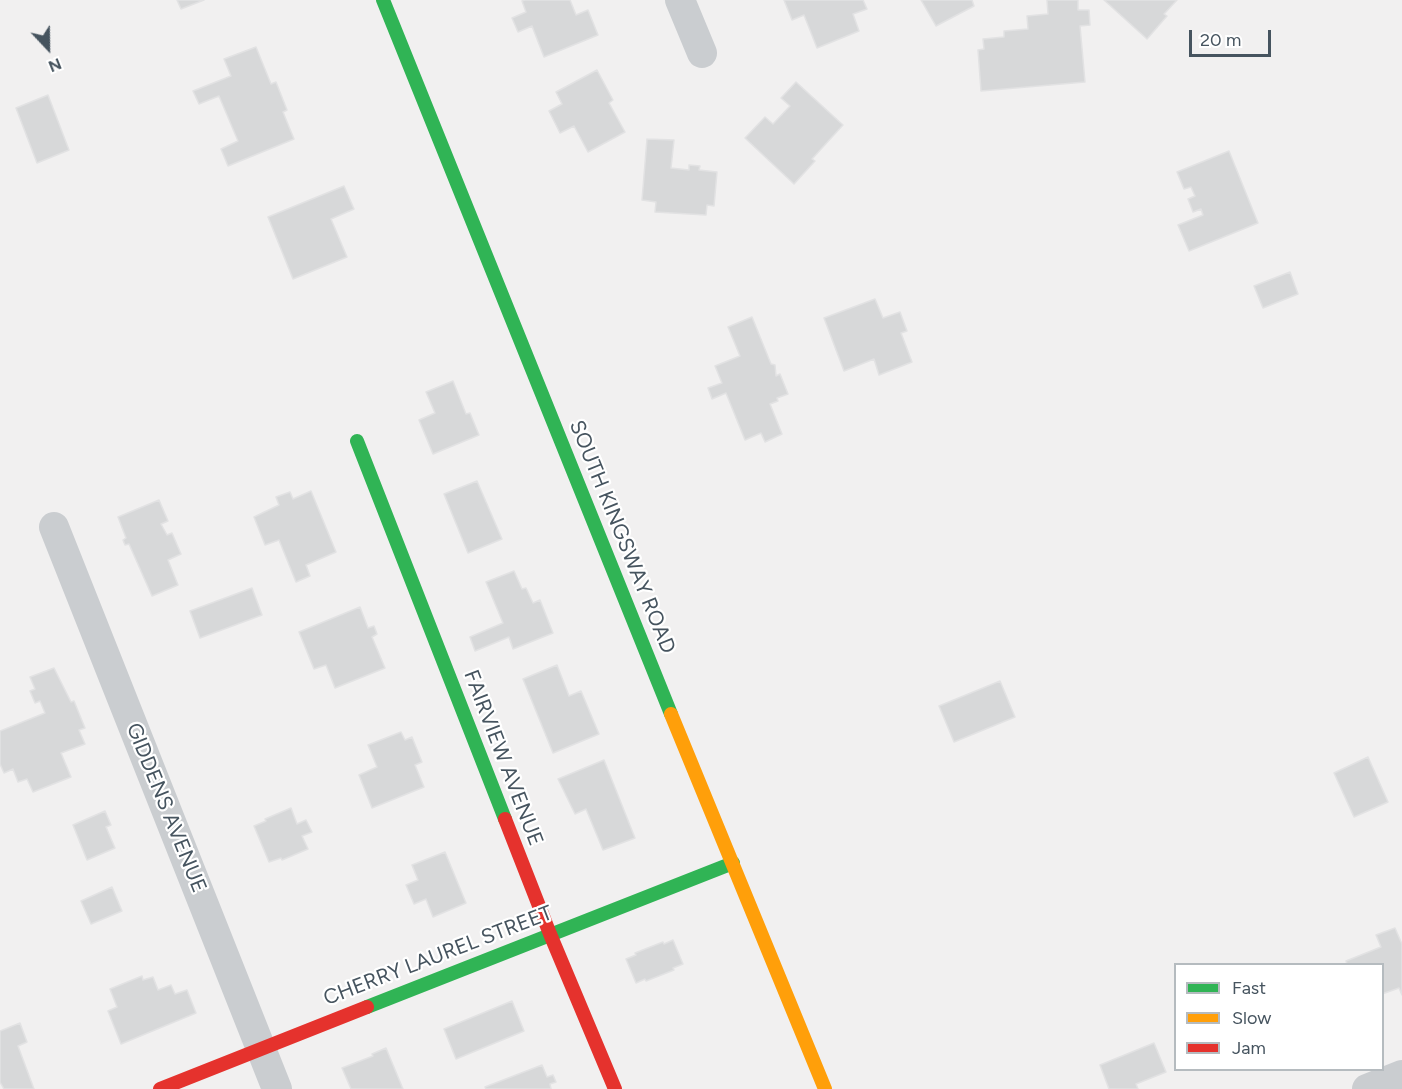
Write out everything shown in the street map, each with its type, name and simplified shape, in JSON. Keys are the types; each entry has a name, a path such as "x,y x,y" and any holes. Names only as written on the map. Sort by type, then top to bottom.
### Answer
{"street":[{"name":"SOUTH KINGSWAY ROAD","path":"383,0 825,1089"},
{"path":"680,0 702,53"},
{"name":"FAIRVIEW AVENUE","path":"357,441 550,934 615,1089"},
{"name":"GIDDENS AVENUE","path":"54,527 277,1089"},
{"name":"CHERRY LAUREL STREET","path":"160,1089 733,863"},
{"path":"1367,1089 1402,1075"}],"building":[{"path":"177,0 204,0 181,9"},
{"path":"570,0 576,15 588,10 598,35 544,57 532,26 518,32 512,18 526,12 522,1"},
{"path":"784,0 863,0 867,9 853,14 859,31 817,48 804,15 792,20"},
{"path":"921,0 972,0 974,6 936,26"},
{"path":"1047,0 1078,0 1078,10 1089,10 1090,25 1080,26 1085,82 981,91 978,50 984,49 983,39 1004,37 1004,31 1028,29 1027,16 1048,14"},
{"path":"1104,0 1177,0 1164,14 1167,16 1147,39"},
{"path":"256,47 271,84 276,82 287,110 283,112 294,139 228,166 221,149 238,141 219,96 199,104 193,91 231,76 224,59"},
{"path":"597,70 613,100 609,103 625,132 588,152 574,126 560,133 549,111 562,104 556,92"},
{"path":"796,82 843,125 812,159 815,161 794,184 745,138 765,117 773,124 790,106 781,98"},
{"path":"48,95 69,150 37,163 16,108"},
{"path":"647,139 674,140 671,168 689,170 689,165 700,166 699,170 717,172 714,206 707,205 706,215 655,212 656,202 642,200"},
{"path":"1229,151 1258,223 1189,251 1178,225 1203,215 1201,209 1193,212 1188,199 1195,196 1191,187 1184,189 1177,172"},
{"path":"344,186 354,209 331,219 347,257 293,279 268,217"},
{"path":"1290,272 1298,294 1263,308 1254,286"},
{"path":"875,299 883,318 900,312 907,331 901,333 912,362 879,375 874,359 844,371 824,318"},
{"path":"752,317 771,364 775,365 776,376 780,374 788,394 777,398 778,401 770,404 782,434 765,442 761,433 745,440 726,393 712,399 708,388 722,383 715,366 740,356 728,327"},
{"path":"453,381 466,414 470,413 479,435 433,454 419,420 435,413 426,392"},
{"path":"477,481 502,539 468,553 444,494"},
{"path":"311,491 336,552 306,565 310,576 296,582 279,540 265,545 254,517 279,505 276,497 290,492 293,499"},
{"path":"159,500 168,521 161,524 167,535 172,533 181,554 168,560 178,585 152,596 129,544 125,545 123,540 126,538 118,517"},
{"path":"514,571 522,589 526,588 533,603 540,600 553,633 513,649 509,637 475,651 470,637 503,623 486,582"},
{"path":"252,588 262,615 200,638 190,611"},
{"path":"360,607 368,628 374,626 377,634 372,637 385,668 335,688 326,665 314,669 299,632"},
{"path":"557,665 569,696 581,691 599,734 553,753 523,679"},
{"path":"54,668 71,702 74,701 85,728 79,730 85,744 61,753 71,777 33,792 27,779 18,782 13,769 4,773 0,764 0,731 45,713 40,701 35,703 30,691 35,689 30,677"},
{"path":"1000,681 1015,717 954,742 939,706"},
{"path":"401,732 405,740 412,737 422,762 415,765 424,787 372,808 359,775 377,767 368,745"},
{"path":"1368,757 1388,802 1354,817 1334,773"},
{"path":"604,760 635,838 603,850 586,809 575,814 558,779"},
{"path":"291,808 297,824 306,820 312,832 302,836 308,849 282,860 281,858 269,862 254,826"},
{"path":"105,811 111,825 106,827 115,848 87,860 73,825"},
{"path":"445,852 466,903 433,917 426,899 414,904 406,885 418,880 412,865"},
{"path":"112,887 122,911 91,924 81,901"},
{"path":"1395,928 1402,944 1402,995 1399,988 1384,993 1384,963 1347,963 1346,961 1381,947 1376,935"},
{"path":"673,940 683,964 673,968 674,970 636,983 626,959 636,955 635,953"},
{"path":"142,976 143,980 153,977 158,990 171,985 175,994 187,990 196,1013 121,1044 108,1011 117,1007 110,989"},
{"path":"512,1001 524,1031 456,1059 444,1029"},
{"path":"20,1023 27,1042 18,1046 34,1089 4,1089 0,1082 0,1031"},
{"path":"1154,1043 1166,1072 1136,1084 1138,1089 1109,1089 1100,1065"},
{"path":"386,1048 403,1089 351,1089 342,1068 373,1056 372,1054"},
{"path":"542,1065 547,1077 553,1075 556,1082 550,1084 551,1089 486,1089 485,1087"}],"traffic: fast":[{"path":"383,0 671,714"},
{"path":"357,441 505,819"},
{"path":"367,1007 733,863"}],"traffic: slow":[{"path":"671,714 825,1089"}],"traffic: jam":[{"path":"505,819 615,1089"},
{"path":"160,1089 367,1007"}]}
